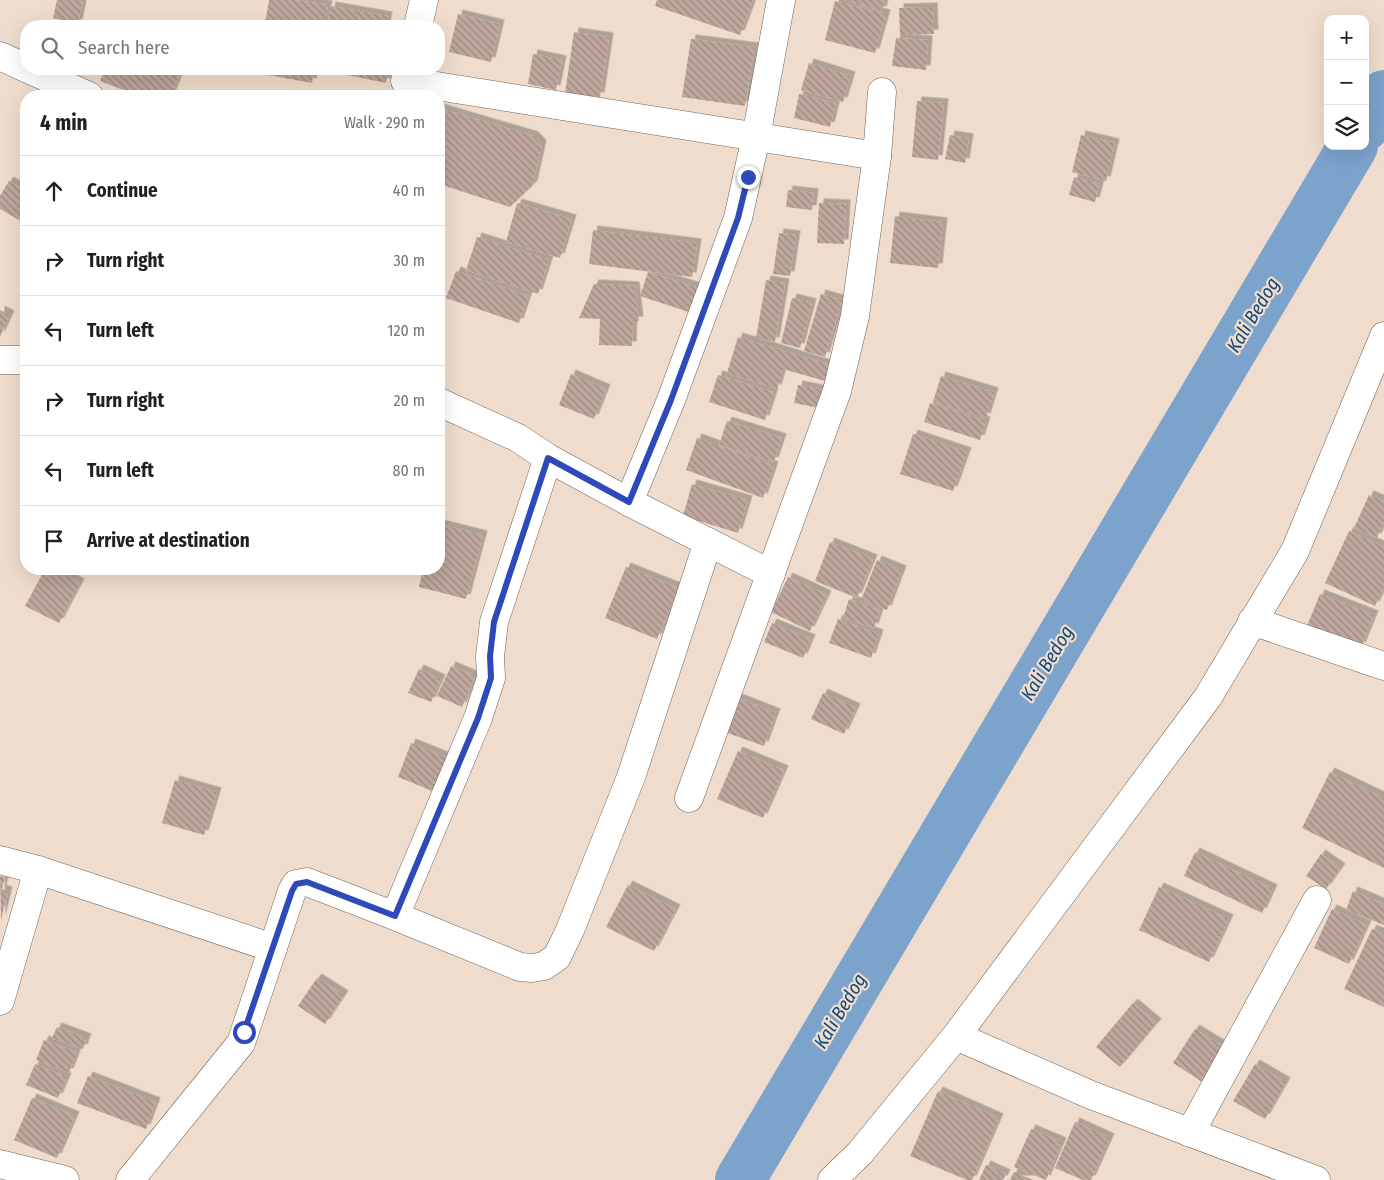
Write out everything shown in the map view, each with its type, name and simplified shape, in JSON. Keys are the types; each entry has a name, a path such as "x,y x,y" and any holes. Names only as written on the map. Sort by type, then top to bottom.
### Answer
{"street":[{"path":"419,20 424,0"},
{"path":"629,502 671,400 738,218 756,137 781,0"},
{"path":"0,56 20,65"},
{"path":"42,75 76,90"},
{"path":"405,82 877,156"},
{"path":"689,798 837,391 855,316 877,156 882,92"},
{"path":"832,1180 860,1153 956,1036 1208,696 1295,551 1384,336"},
{"path":"0,360 20,360"},
{"path":"445,405 518,438 548,458 629,502 771,574"},
{"path":"395,916 478,718 491,678 490,656 494,622 548,458"},
{"path":"130,1180 240,1043 296,884 307,882 520,967 544,966 557,957 570,930 631,776 708,542"},
{"path":"1252,621 1384,666"},
{"path":"0,860 38,870 273,948"},
{"path":"0,1001 38,870"},
{"path":"1190,1133 1317,900"},
{"path":"956,1036 1092,1095 1316,1180"},
{"path":"0,1164 65,1180"}],"building":[{"path":"57,0 83,0 79,20 53,18"},
{"path":"269,0 296,0 328,5 325,20 266,20"},
{"path":"657,0 753,0 740,35 655,6"},
{"path":"845,0 885,0 882,11"},
{"path":"835,1 886,14 875,53 825,40"},
{"path":"331,6 388,16 387,20 328,20"},
{"path":"933,7 934,34 900,35 899,8"},
{"path":"458,14 500,24 491,62 449,52"},
{"path":"574,32 609,37 600,97 565,93"},
{"path":"896,38 928,40 926,70 892,66"},
{"path":"691,39 754,47 745,106 682,97"},
{"path":"533,54 562,60 556,90 528,84"},
{"path":"809,63 851,76 843,102 801,90"},
{"path":"102,75 180,75 173,90 123,90 100,81"},
{"path":"268,75 313,75 312,83"},
{"path":"347,75 387,75 386,83"},
{"path":"799,94 836,103 830,127 794,118"},
{"path":"917,101 944,103 938,160 912,157"},
{"path":"445,110 534,136 542,145 533,185 510,207 445,186"},
{"path":"950,135 969,138 965,163 945,159"},
{"path":"1081,135 1115,143 1106,181 1072,172"},
{"path":"1074,177 1100,184 1095,202 1069,195"},
{"path":"9,181 20,187 20,221 0,209 0,196"},
{"path":"788,190 814,193 812,210 786,207"},
{"path":"517,203 572,219 560,258 506,242"},
{"path":"819,203 846,204 844,244 817,243"},
{"path":"895,216 943,222 938,268 890,263"},
{"path":"593,230 697,243 692,277 589,264"},
{"path":"779,233 796,235 790,276 773,274"},
{"path":"477,237 549,260 538,294 466,270"},
{"path":"456,271 528,296 519,323 446,298"},
{"path":"648,272 706,290 698,315 640,296"},
{"path":"766,280 785,283 775,342 756,338"},
{"path":"594,284 635,286 639,321 633,321 632,346 599,345 600,319 579,318"},
{"path":"821,294 842,300 825,357 804,351"},
{"path":"792,298 812,303 800,348 781,343"},
{"path":"0,310 10,315 0,337"},
{"path":"738,337 830,365 825,381 783,369 777,389 727,373"},
{"path":"571,374 606,389 594,419 559,405"},
{"path":"718,375 774,392 765,420 709,402"},
{"path":"941,376 994,392 986,418 933,402"},
{"path":"798,385 833,392 829,410 794,403"},
{"path":"930,403 986,421 980,440 924,422"},
{"path":"727,421 782,438 774,462 719,445"},
{"path":"913,434 967,452 953,491 900,474"},
{"path":"697,438 774,466 763,498 686,470"},
{"path":"692,484 748,500 738,533 683,516"},
{"path":"1369,495 1384,501 1384,521 1377,538 1354,528"},
{"path":"445,526 483,535 466,599 419,587 422,575 445,575"},
{"path":"1349,531 1384,547 1384,587 1375,606 1325,583"},
{"path":"830,542 873,559 857,598 815,581"},
{"path":"877,560 902,570 887,610 861,600"},
{"path":"626,567 679,588 657,639 605,618"},
{"path":"42,575 65,575 80,583 59,623 25,606"},
{"path":"788,577 827,595 810,631 771,612"},
{"path":"1320,594 1374,615 1361,647 1307,626"},
{"path":"849,599 880,610 874,628 843,618"},
{"path":"838,619 879,634 871,658 829,643"},
{"path":"772,623 811,639 803,658 764,642"},
{"path":"451,666 475,676 462,707 437,696"},
{"path":"419,669 441,679 431,702 408,693"},
{"path":"823,693 856,708 844,734 811,719"},
{"path":"735,697 776,713 764,746 722,731"},
{"path":"411,743 456,761 442,795 398,777"},
{"path":"738,751 784,770 763,818 717,799"},
{"path":"1330,772 1384,798 1384,868 1302,828"},
{"path":"175,780 217,792 204,835 162,823"},
{"path":"1195,852 1273,889 1262,913 1184,876"},
{"path":"1321,854 1341,868 1326,889 1306,876"},
{"path":"0,876 5,877 2,889 8,891 1,920"},
{"path":"628,885 676,909 654,951 606,927"},
{"path":"1159,887 1229,919 1209,962 1139,930"},
{"path":"1353,891 1384,904 1384,925 1346,910"},
{"path":"1332,909 1367,925 1349,964 1314,948"},
{"path":"1372,929 1384,934 1384,1007 1344,989"},
{"path":"317,978 344,995 325,1024 298,1006"},
{"path":"1133,1003 1157,1023 1120,1067 1096,1047"},
{"path":"57,1027 87,1038 83,1049 52,1038"},
{"path":"1195,1029 1226,1048 1204,1083 1173,1063"},
{"path":"44,1040 77,1052 69,1073 36,1060"},
{"path":"35,1064 67,1077 58,1098 26,1085"},
{"path":"1255,1064 1286,1082 1265,1119 1233,1101"},
{"path":"88,1076 156,1102 146,1129 77,1103"},
{"path":"938,1091 999,1118 972,1180 967,1180 910,1156"},
{"path":"32,1098 75,1116 57,1158 14,1140"},
{"path":"1075,1122 1110,1138 1091,1180 1083,1180 1055,1168"},
{"path":"1031,1129 1062,1142 1046,1180 1014,1167"},
{"path":"986,1165 1006,1174 1003,1180 979,1180"},
{"path":"1014,1172 1033,1180 1010,1180"}],"waterway":[{"name":"Kali Bedog","path":"1369,119 1384,95"},
{"name":"Kali Bedog","path":"740,1180 1351,150"}],"route":[{"path":"244,1032 296,884 307,882 395,916 478,718 491,678 490,656 494,622 548,458 629,502 671,400 738,218 748,177"}]}
